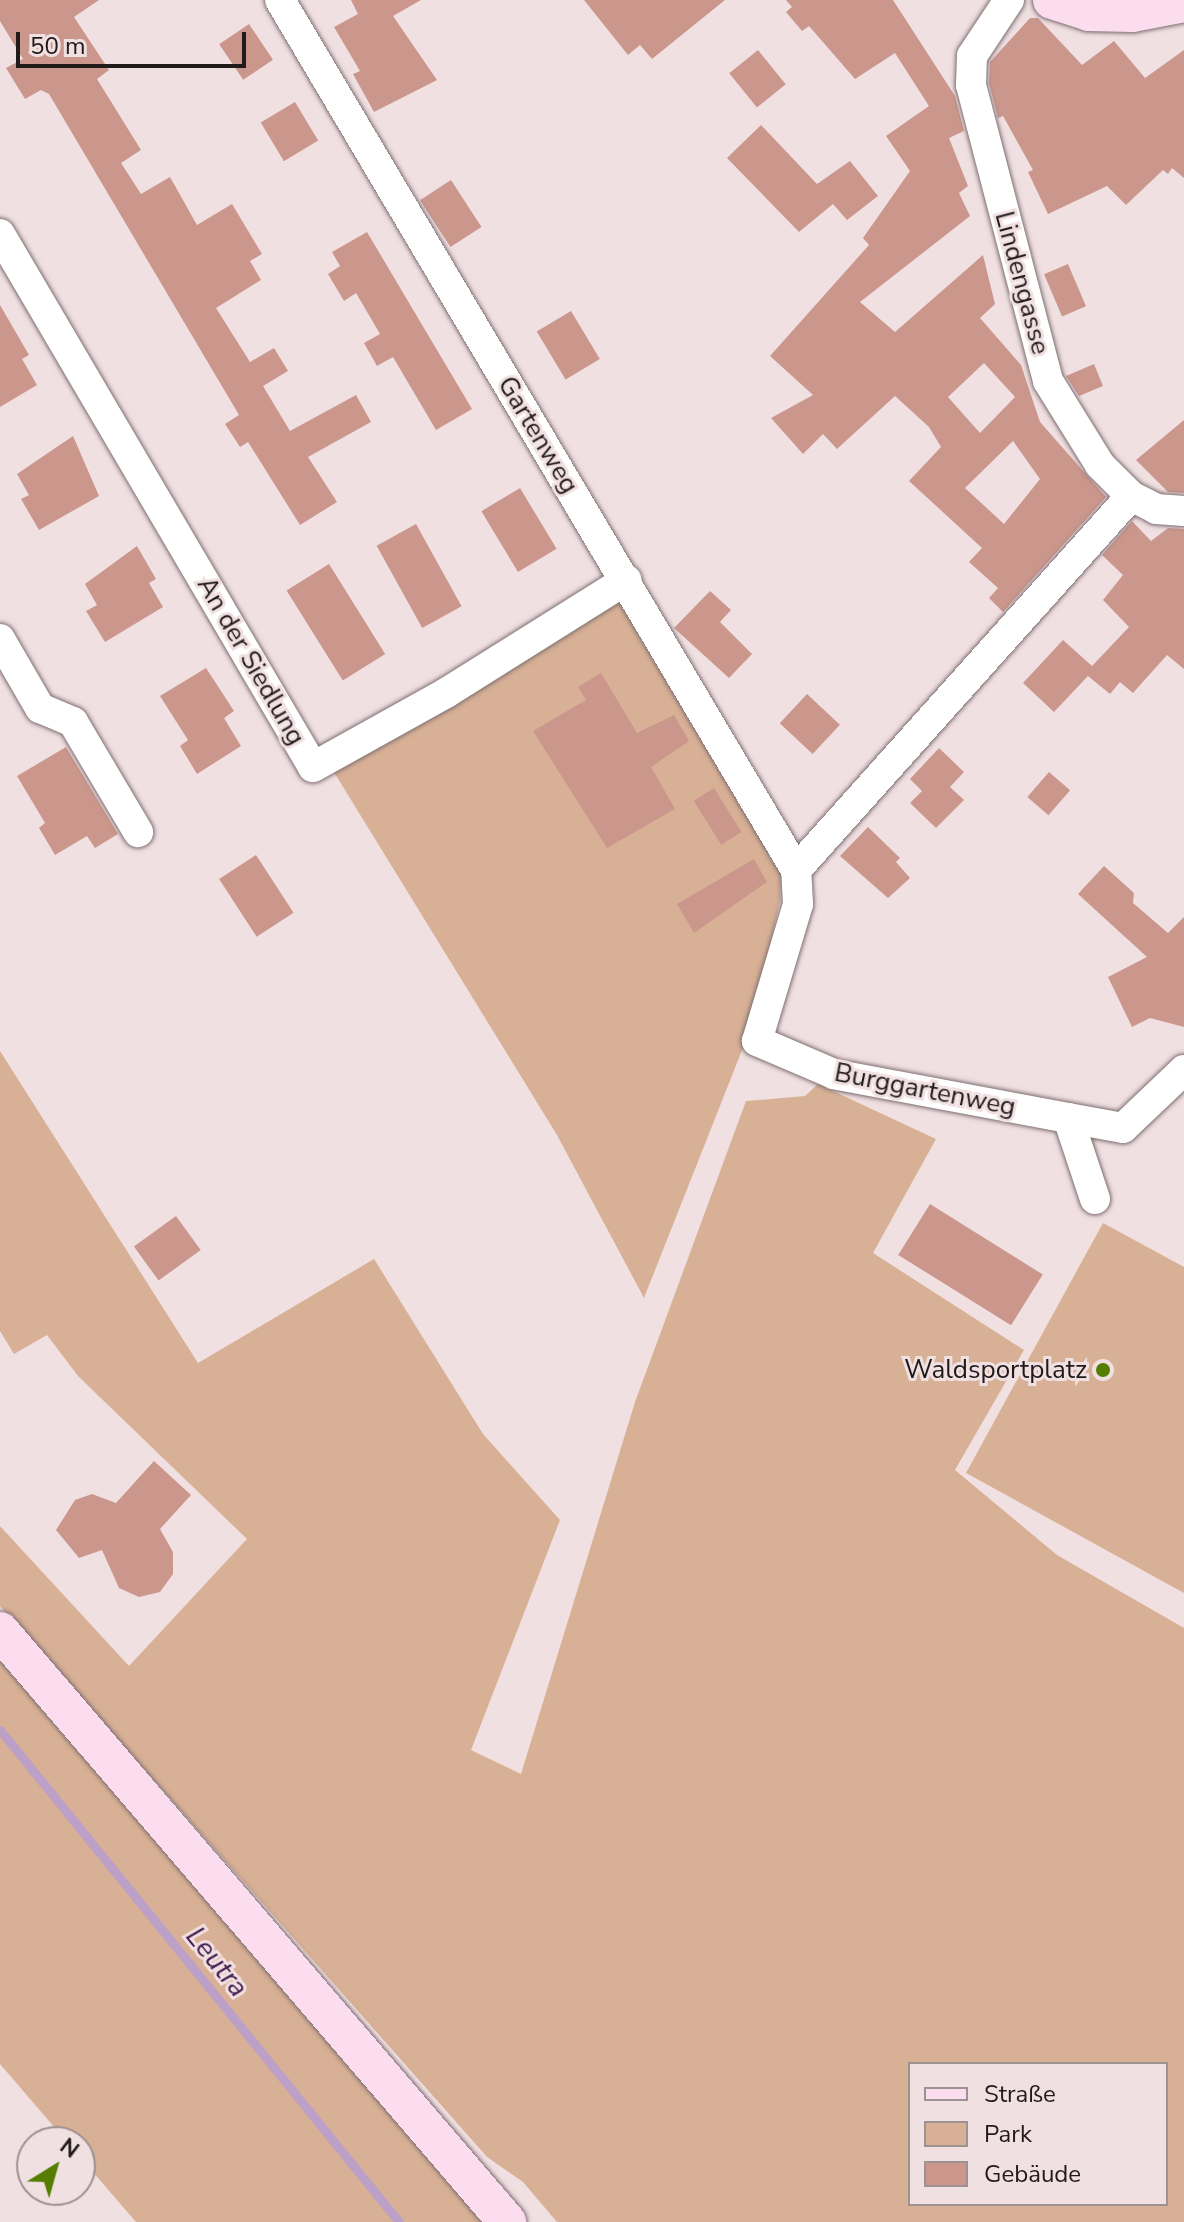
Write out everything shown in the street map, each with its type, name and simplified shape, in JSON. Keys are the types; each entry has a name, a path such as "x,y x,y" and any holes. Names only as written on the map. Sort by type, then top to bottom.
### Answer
{"main road":[{"path":"1052,0 1089,12 1132,13 1184,3"},
{"path":"0,1631 507,2222"}],"street":[{"name":"Gartenweg","path":"280,0 796,870 798,904 757,1041 784,1055"},
{"name":"Lindengasse","path":"1009,0 972,56 971,85 1048,381 1100,465 1131,496 1156,509 1184,511"},
{"name":"An der Siedlung","path":"1,240 313,767 446,693 626,580"},
{"path":"796,870 1131,496"},
{"path":"0,639 40,708 73,722 138,832"},
{"name":"Burggartenweg","path":"784,1055 834,1074 1123,1128 1184,1070"},
{"path":"1068,1118 1095,1199"}],"green space":[{"path":"618,599 781,871 780,901 750,1030 644,1298 557,1135 332,769"},
{"path":"0,1051 198,1363 374,1259 483,1434 560,1520 471,1750 521,1774 635,1402 746,1101 805,1096 818,1084 936,1139 873,1253 1024,1350 955,1470 1057,1555 1184,1628 1184,2222 557,2222 523,2182 487,2157 0,1606 0,1526 129,1666 247,1539 78,1376 47,1335 14,1354 0,1331"},
{"name":"Waldsportplatz","path":"1103,1223 1184,1267 1184,1593 966,1473"},
{"path":"0,1653 484,2222 136,2222 96,2176 96,2126 53,2126 0,2064"}],"building":[{"path":"0,0 99,0 74,17 109,70 97,79 141,150 121,163 141,194 170,177 197,225 232,204 262,254 250,261 261,280 216,308 250,362 274,348 288,371 263,386 290,431 356,395 371,422 308,457 337,502 300,525 248,442 240,447 225,424 239,415 49,94 41,90 25,99 6,68 23,59 0,21"},
{"path":"351,0 421,0 393,16 437,80 374,112 353,74 360,71 334,27 358,14"},
{"path":"584,0 725,0 652,59 640,45 628,55"},
{"path":"786,0 893,0 955,96 964,131 949,138 968,186 959,193 970,216 860,302 895,332 983,255 995,304 980,318 1021,365 1040,422 1106,497 1003,612 989,598 998,588 969,562 982,548 909,481 941,447 929,427 895,396 837,449 823,434 803,454 771,418 813,395 770,356 869,245 863,238 910,171 886,136 929,106 895,53 855,79 809,26 802,31 786,12 792,7","holes":["984,363 1015,397 980,433 948,397","1013,441 1040,479 1004,524 965,488"]},
{"path":"1030,18 1038,18 1082,65 1114,41 1145,78 1184,50 1184,178 1172,168 1168,174 1163,170 1126,205 1107,186 1048,214 1028,172 1033,170 1003,116 998,118 989,83 990,62"},
{"path":"249,24 273,60 243,80 219,44"},
{"path":"758,50 786,84 757,107 729,73"},
{"path":"295,102 318,141 284,161 261,123"},
{"path":"761,125 817,184 850,161 878,196 847,220 833,204 799,232 727,158"},
{"path":"451,180 481,227 450,247 420,200"},
{"path":"367,232 472,409 436,430 393,357 377,366 364,343 380,334 356,293 344,301 328,274 340,266 332,252"},
{"path":"1068,264 1086,306 1062,317 1044,274"},
{"path":"0,305 29,355 22,359 37,385 0,407"},
{"path":"571,311 600,359 566,380 537,332"},
{"path":"1094,364 1103,386 1079,396 1066,376"},
{"path":"1184,420 1184,493 1168,492 1136,460"},
{"path":"73,436 99,496 39,530 21,499 29,495 17,474"},
{"path":"520,488 557,549 518,572 481,511"},
{"path":"1132,521 1151,541 1168,528 1184,529 1184,669 1167,655 1133,693 1120,682 1110,694 1088,676 1054,712 1023,683 1063,640 1092,666 1129,627 1103,600 1123,575 1102,555"},
{"path":"416,524 462,606 422,628 377,546"},
{"path":"137,546 156,579 149,583 163,607 105,642 86,611 97,605 85,584"},
{"path":"329,564 385,654 343,680 287,590"},
{"path":"710,591 731,610 720,622 752,654 729,678 674,628"},
{"path":"206,668 234,711 224,718 241,746 197,774 180,746 188,740 160,696"},
{"path":"601,673 637,733 674,715 689,741 651,767 675,809 607,848 533,731 586,700 578,687"},
{"path":"807,694 840,725 813,754 780,723"},
{"path":"66,747 118,834 95,848 87,836 55,855 39,828 45,823 17,776"},
{"path":"939,748 964,772 950,787 964,800 936,828 910,803 922,791 910,779"},
{"path":"1049,772 1070,790 1048,815 1027,797"},
{"path":"714,788 742,832 721,845 694,801"},
{"path":"868,827 900,858 896,862 910,878 888,898 840,856"},
{"path":"256,855 294,913 257,937 219,879"},
{"path":"754,859 767,882 694,933 677,904"},
{"path":"1104,866 1134,893 1133,903 1168,933 1184,917 1184,1027 1150,1018 1132,1027 1108,977 1147,957 1078,894"},
{"path":"930,1204 1043,1274 1011,1325 898,1255"},
{"path":"176,1216 201,1250 159,1281 134,1247"},
{"path":"154,1461 191,1495 160,1529 173,1552 173,1574 160,1592 139,1597 119,1588 102,1550 79,1558 56,1530 75,1500 92,1494 116,1503"}],"waterway":[{"name":"Leutra","path":"0,1730 399,2222"}],"place":[{"name":"Waldsportplatz","path":"1103,1370"}]}
